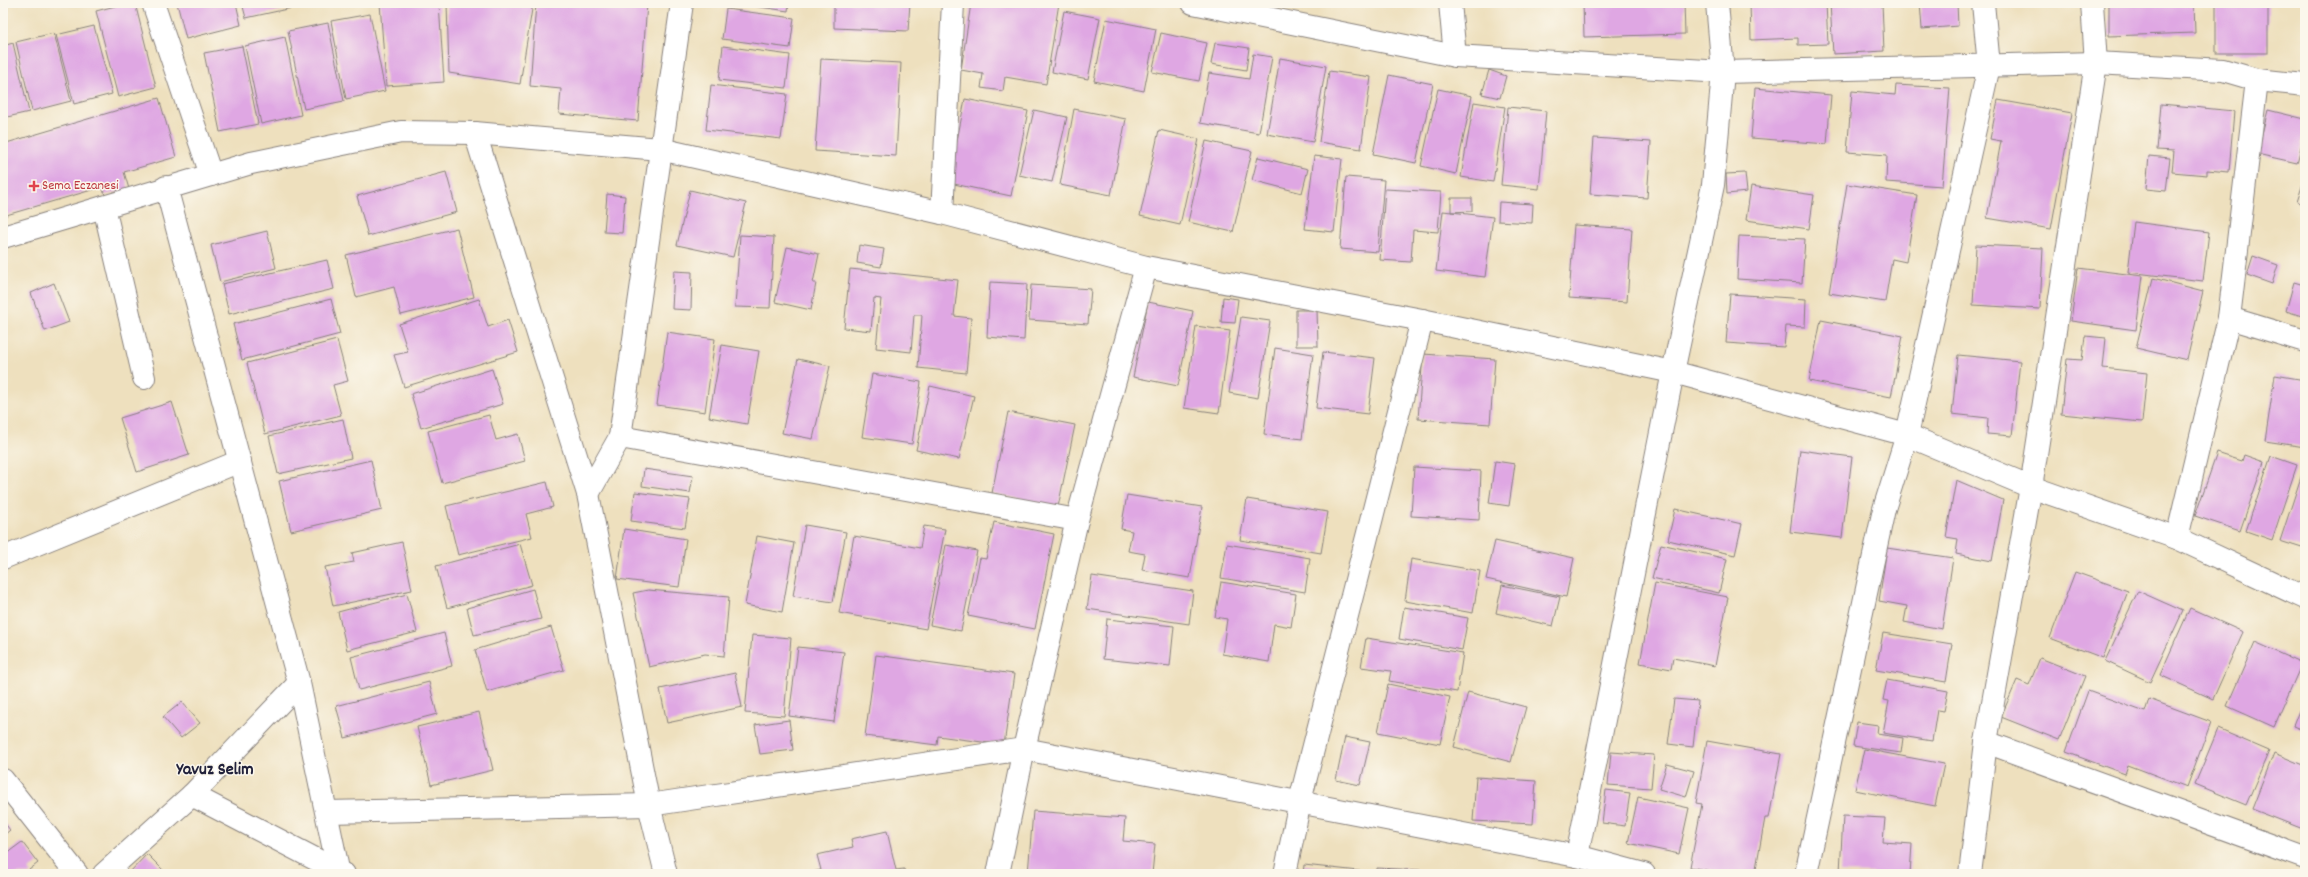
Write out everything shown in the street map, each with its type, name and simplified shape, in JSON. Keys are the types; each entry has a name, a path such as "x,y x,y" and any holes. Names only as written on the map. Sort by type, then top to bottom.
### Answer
{"street":[{"path":"153,3 211,175"},
{"path":"588,494 620,436 682,3"},
{"path":"942,213 953,3"},
{"path":"1193,3 1455,56 1723,72 2096,64 2223,70 2257,80 2305,85"},
{"path":"1450,3 1455,56"},
{"path":"1577,856 1672,372 1713,185 1723,72 1717,3"},
{"path":"1806,874 1884,510 1906,435 1989,66 1983,3"},
{"path":"1970,874 1986,742 2031,487 2096,64 2092,3"},
{"path":"2177,538 2229,318 2257,80"},
{"path":"3,238 166,187 251,163 401,132 475,132 660,149 942,213 1146,267 1422,320 1672,372 1906,435 2031,487 2177,538 2305,598"},
{"path":"475,132 588,494 650,804 666,874"},
{"path":"166,187 299,683 340,872"},
{"path":"104,207 144,378"},
{"path":"998,874 1024,749 1077,520 1146,267"},
{"path":"2229,318 2305,341"},
{"path":"1285,874 1300,801 1422,320"},
{"path":"620,436 1077,520"},
{"path":"3,558 240,461"},
{"path":"104,874 192,795 299,683"},
{"path":"1986,742 2305,858"},
{"path":"327,812 650,804 1024,749 1300,801 1577,856 1644,874"},
{"path":"3,780 77,874"},
{"path":"192,795 340,872"}],"building":[{"path":"127,3 135,3 156,87 118,97 96,11"},
{"path":"177,3 236,3 241,25 186,39"},
{"path":"242,3 310,3 310,4 246,18"},
{"path":"380,3 439,3 444,82 386,86"},
{"path":"447,3 533,3 520,84 449,73"},
{"path":"536,3 647,4 638,121 559,114 561,89 530,86"},
{"path":"732,3 789,3 788,11"},
{"path":"834,3 910,3 908,31 834,28"},
{"path":"971,3 1059,3 1046,84 1005,77 1003,91 981,88 983,74 961,70"},
{"path":"1583,3 1684,3 1685,34 1584,37"},
{"path":"1750,3 1826,3 1828,44 1798,45 1798,38 1751,40"},
{"path":"1830,3 1882,3 1884,51 1833,54"},
{"path":"1920,3 1957,3 1958,26 1922,29"},
{"path":"2109,3 2194,3 2195,33 2109,36"},
{"path":"2216,3 2268,3 2268,53 2216,53"},
{"path":"726,9 794,18 790,48 722,39"},
{"path":"1064,11 1100,18 1088,79 1052,72"},
{"path":"370,14 385,91 346,99 331,21"},
{"path":"1106,19 1156,29 1144,91 1094,81"},
{"path":"328,23 344,101 304,109 288,31"},
{"path":"94,26 112,94 74,104 56,35"},
{"path":"54,33 71,101 32,111 16,42"},
{"path":"1161,33 1207,43 1199,81 1152,72"},
{"path":"285,37 301,115 261,124 245,46"},
{"path":"13,43 29,112 3,118 3,46"},
{"path":"1215,43 1249,48 1246,70 1211,64"},
{"path":"242,46 258,124 220,132 204,53"},
{"path":"723,46 790,55 786,88 719,80"},
{"path":"1253,54 1272,57 1259,133 1200,123 1209,73 1249,79"},
{"path":"1280,58 1326,66 1313,142 1267,134"},
{"path":"821,59 901,63 896,156 815,151"},
{"path":"1489,70 1506,76 1500,98 1482,94"},
{"path":"1329,71 1371,77 1361,149 1319,142"},
{"path":"1389,75 1433,84 1416,163 1373,154"},
{"path":"711,85 787,94 781,139 706,130"},
{"path":"1896,85 1950,88 1942,186 1886,182 1887,155 1847,152 1852,91 1895,95"},
{"path":"1755,88 1831,95 1827,144 1751,138"},
{"path":"1438,89 1472,96 1456,174 1421,166"},
{"path":"159,98 176,157 124,172 129,189 105,195 102,187 3,216 3,144"},
{"path":"965,99 1028,111 1011,196 949,183"},
{"path":"1998,100 2072,113 2051,229 1987,218 2001,141 1990,139"},
{"path":"1474,102 1505,107 1493,182 1461,177"},
{"path":"2161,104 2234,111 2229,172 2207,170 2207,175 2172,172 2174,151 2157,150"},
{"path":"1508,107 1546,111 1539,189 1501,185"},
{"path":"1074,109 1126,119 1111,195 1060,185"},
{"path":"1034,110 1067,117 1052,182 1019,175"},
{"path":"2268,110 2305,119 2305,131 2297,163 2257,154"},
{"path":"1159,130 1199,139 1180,225 1140,216"},
{"path":"1594,138 1651,142 1647,198 1590,194"},
{"path":"1206,141 1252,151 1233,232 1188,222"},
{"path":"1314,156 1342,159 1334,232 1305,229"},
{"path":"2149,156 2170,158 2166,191 2146,189"},
{"path":"1258,157 1308,169 1302,193 1252,180"},
{"path":"446,172 457,212 368,236 357,196"},
{"path":"1745,173 1747,192 1727,194 1726,174"},
{"path":"1346,177 1384,180 1378,252 1340,249"},
{"path":"2305,177 2305,204 2297,202"},
{"path":"1847,184 1917,195 1906,262 1892,259 1885,302 1829,293"},
{"path":"1751,186 1814,195 1809,229 1746,220"},
{"path":"1385,189 1441,192 1438,232 1413,230 1411,262 1380,260"},
{"path":"690,190 746,203 733,257 677,245"},
{"path":"607,194 625,196 622,233 604,232"},
{"path":"1451,198 1472,198 1472,211 1451,212"},
{"path":"1499,202 1533,204 1532,223 1498,221"},
{"path":"1443,211 1493,217 1485,277 1436,271"},
{"path":"2134,222 2209,232 2203,281 2128,272"},
{"path":"1574,225 1632,229 1627,302 1569,298"},
{"path":"457,228 474,297 401,315 394,287 356,297 346,255"},
{"path":"267,231 276,268 220,282 211,245"},
{"path":"740,235 774,237 770,308 735,307"},
{"path":"1739,236 1805,239 1802,283 1737,279"},
{"path":"859,245 884,249 881,267 857,263"},
{"path":"1976,245 2043,248 2040,309 1973,305"},
{"path":"787,247 819,254 813,283 816,283 811,310 775,302"},
{"path":"2253,256 2278,265 2272,284 2247,275"},
{"path":"327,260 334,289 229,314 222,284"},
{"path":"2078,268 2143,276 2136,330 2071,321"},
{"path":"850,269 958,280 954,316 971,318 966,373 918,368 922,315 914,315 911,352 876,348 881,299 874,298 871,331 844,328"},
{"path":"674,271 692,272 691,310 672,309"},
{"path":"2153,278 2203,291 2187,360 2136,348"},
{"path":"990,282 1027,284 1024,340 987,337"},
{"path":"2294,282 2304,285 2305,282 2305,317 2286,311"},
{"path":"54,283 69,322 45,331 31,293"},
{"path":"1031,285 1091,289 1088,324 1029,320"},
{"path":"1730,294 1806,299 1805,327 1786,326 1784,347 1726,343"},
{"path":"1223,297 1238,299 1235,323 1221,322"},
{"path":"331,299 340,334 242,360 233,324"},
{"path":"479,299 488,327 508,320 518,352 404,387 394,355 408,352 399,324"},
{"path":"1148,302 1193,311 1178,386 1133,377"},
{"path":"1296,310 1317,310 1318,346 1296,346"},
{"path":"1241,317 1270,321 1258,398 1229,393"},
{"path":"1821,320 1903,336 1891,397 1809,381"},
{"path":"1196,326 1230,331 1219,413 1184,408"},
{"path":"667,332 715,339 705,412 657,405"},
{"path":"2085,336 2106,338 2103,368 2147,373 2142,422 2061,414 2067,359 2082,360"},
{"path":"337,340 348,381 333,385 341,415 265,434 247,363"},
{"path":"722,345 759,351 747,424 709,417"},
{"path":"1275,348 1313,354 1302,439 1264,434"},
{"path":"1323,352 1375,358 1368,414 1316,408"},
{"path":"1423,354 1495,359 1490,424 1418,419"},
{"path":"1958,355 2020,361 2012,436 1987,434 1988,418 1952,414"},
{"path":"798,359 830,366 813,439 782,433"},
{"path":"492,369 503,404 421,428 411,394"},
{"path":"872,374 921,382 912,444 862,437"},
{"path":"2275,375 2305,380 2305,447 2265,441"},
{"path":"930,386 974,396 959,459 916,450"},
{"path":"172,402 189,455 137,472 120,418"},
{"path":"1008,412 1075,425 1058,507 992,493"},
{"path":"489,415 496,440 518,434 525,461 442,483 428,431"},
{"path":"343,419 351,458 278,474 269,436"},
{"path":"1800,450 1852,457 1842,538 1790,532"},
{"path":"2217,453 2242,461 2244,455 2264,462 2240,531 2195,516"},
{"path":"2271,456 2297,465 2272,540 2246,531"},
{"path":"371,460 382,510 291,531 279,481"},
{"path":"1495,461 1515,464 1509,506 1489,503"},
{"path":"1414,467 1481,471 1479,520 1411,516"},
{"path":"644,469 693,476 690,493 642,486"},
{"path":"2302,474 2305,475 2305,549 2280,541"},
{"path":"1956,480 2003,500 1992,561 1956,554 1958,539 1946,537"},
{"path":"547,482 553,507 526,514 532,537 458,555 446,506"},
{"path":"635,492 690,499 685,528 631,521"},
{"path":"1127,495 1202,507 1190,578 1142,570 1145,554 1128,551 1132,531 1121,529"},
{"path":"1247,499 1328,512 1321,553 1240,540"},
{"path":"1675,509 1742,524 1735,555 1668,540"},
{"path":"994,522 1054,534 1035,629 968,616 980,558 986,559"},
{"path":"805,525 846,532 833,602 793,596"},
{"path":"924,526 945,529 926,629 839,613 854,536 920,548"},
{"path":"624,529 686,539 679,587 617,579"},
{"path":"757,536 794,543 782,612 745,605"},
{"path":"1495,541 1574,558 1566,597 1486,579"},
{"path":"402,542 412,590 333,606 325,567 354,562 352,553"},
{"path":"520,544 532,585 447,608 436,566"},
{"path":"1227,544 1310,558 1305,592 1221,578"},
{"path":"1661,544 1727,559 1719,593 1652,578"},
{"path":"946,545 977,551 961,631 930,625"},
{"path":"1887,548 1953,558 1942,629 1904,622 1907,606 1879,601"},
{"path":"1411,559 1480,571 1473,613 1405,601"},
{"path":"2075,572 2128,591 2103,658 2050,638"},
{"path":"1092,576 1193,591 1189,624 1087,609"},
{"path":"1221,582 1296,594 1291,627 1274,624 1269,662 1222,654 1227,619 1215,617"},
{"path":"1655,583 1728,597 1715,666 1673,658 1671,669 1640,663"},
{"path":"1502,585 1560,597 1553,626 1496,613"},
{"path":"533,589 541,619 474,635 467,608"},
{"path":"648,590 729,597 724,656 705,654 649,667 633,593"},
{"path":"2138,591 2183,611 2150,682 2105,661"},
{"path":"407,594 417,632 347,650 338,612"},
{"path":"1404,607 1468,618 1462,650 1399,639"},
{"path":"2190,608 2243,632 2213,699 2160,675"},
{"path":"1107,619 1174,626 1170,666 1103,659"},
{"path":"551,627 564,670 487,692 475,650"},
{"path":"444,633 452,666 359,690 351,657"},
{"path":"1883,633 1952,644 1946,682 1876,670"},
{"path":"752,635 791,638 784,716 745,713"},
{"path":"1366,638 1463,653 1457,692 1389,681 1391,671 1361,667"},
{"path":"2255,642 2302,663 2274,727 2227,706"},
{"path":"798,647 844,652 834,722 789,716"},
{"path":"876,655 1014,674 1004,745 938,736 937,745 865,736"},
{"path":"2040,658 2085,676 2059,740 2001,717 2017,680 2029,685"},
{"path":"735,673 742,707 667,723 660,689"},
{"path":"1887,680 1948,691 1944,711 1937,710 1932,741 1883,733 1889,701 1883,700"},
{"path":"429,682 437,714 345,738 336,706"},
{"path":"1388,684 1450,697 1440,744 1378,732"},
{"path":"2088,691 2145,712 2149,699 2211,722 2187,787 2128,765 2125,774 2066,752"},
{"path":"1468,692 1526,707 1511,762 1454,747"},
{"path":"2305,695 2305,731 2293,726"},
{"path":"1674,699 1698,701 1693,747 1668,744"},
{"path":"182,702 200,723 181,738 163,717"},
{"path":"479,712 493,770 431,785 417,727"},
{"path":"789,720 793,750 760,754 755,725"},
{"path":"1857,722 1878,725 1877,734 1903,738 1901,753 1853,746"},
{"path":"2218,729 2269,751 2246,805 2195,784"},
{"path":"1345,737 1370,742 1360,785 1336,780"},
{"path":"1707,741 1781,754 1769,818 1765,818 1755,874 1726,874 1690,867 1702,804 1696,803"},
{"path":"1864,749 1944,764 1935,806 1855,790"},
{"path":"1611,752 1654,755 1651,788 1608,785"},
{"path":"2274,753 2305,766 2305,823 2303,829 2252,809"},
{"path":"1667,764 1694,771 1686,797 1659,789"},
{"path":"1476,777 1536,781 1533,824 1473,821"},
{"path":"1606,790 1630,793 1625,826 1602,823"},
{"path":"1638,797 1689,808 1679,854 1628,843"},
{"path":"1033,811 1125,818 1123,841 1155,844 1152,874 1028,874"},
{"path":"1843,816 1885,818 1883,842 1912,844 1910,874 1840,872"},
{"path":"3,821 10,830 3,836"},
{"path":"887,831 896,870 904,869 905,874 804,874 821,870 817,855 853,847 851,839"},
{"path":"22,842 38,863 29,870 31,874 3,874 3,856"},
{"path":"147,854 167,874 128,874"},
{"path":"1304,865 1368,872 1368,874 1303,874"},
{"path":"1377,868 1422,870 1422,874 1377,874"}],"place":[{"name":"Sema Eczanesi","path":"34,186"}],"district":[{"name":"Yavuz Selim","path":"215,770"}]}
